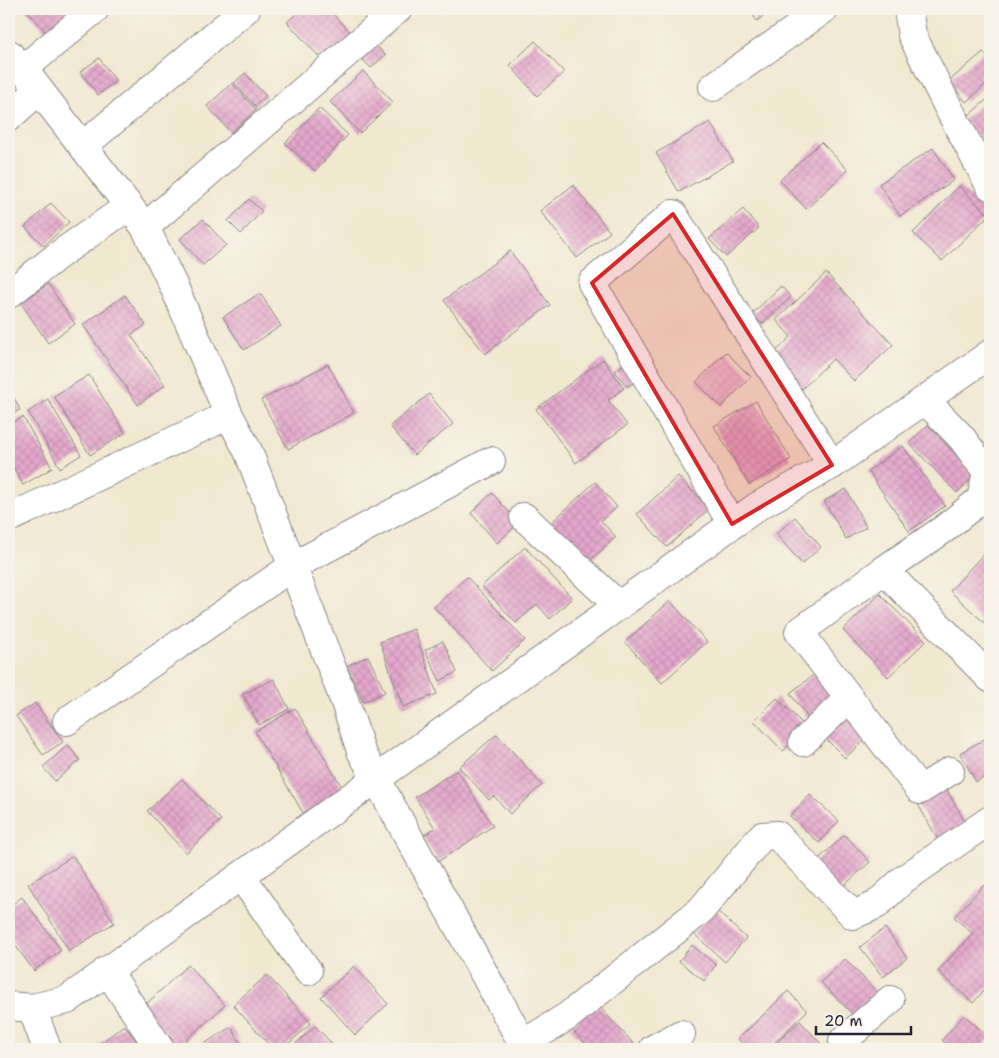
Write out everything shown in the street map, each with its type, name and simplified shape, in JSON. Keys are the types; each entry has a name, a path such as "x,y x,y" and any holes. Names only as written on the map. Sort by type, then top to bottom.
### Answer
{"street":[{"path":"9,117 24,71 95,9"},
{"path":"83,146 246,9"},
{"path":"9,294 60,254 137,216 398,9"},
{"path":"713,87 824,9"},
{"path":"908,9 912,35 990,186"},
{"path":"24,71 137,216 175,289 229,415 248,451 345,702 361,751 526,1046 568,1016 701,910 762,836 777,835 853,915 876,905 904,879 990,820"},
{"path":"732,524 592,283 673,214 832,465"},
{"path":"47,1049 20,1007 67,1000 732,524 758,506 832,465 990,354"},
{"path":"925,400 961,437 987,472 981,499 944,529 799,632 920,790 950,770"},
{"path":"9,518 229,415"},
{"path":"68,722 293,566 491,461"},
{"path":"524,518 618,605"},
{"path":"884,570 990,678"},
{"path":"803,742 849,698"},
{"path":"241,876 308,972"},
{"path":"107,970 160,1049"},
{"path":"844,1049 843,1041 890,1000"},
{"path":"653,1049 681,1034"}],"highlighted area":[{"path":"673,214 832,465 732,524 592,283"}],"building":[{"path":"25,9 76,9 48,34"},
{"path":"302,9 328,9 354,36 325,63 287,22"},
{"path":"748,9 772,9 757,21"},
{"path":"535,41 564,72 537,96 510,65"},
{"path":"377,46 385,55 371,68 362,59"},
{"path":"983,52 990,60 990,81 966,102 949,81"},
{"path":"99,58 116,81 98,95 80,72"},
{"path":"363,71 393,102 360,133 330,102"},
{"path":"245,73 266,96 255,106 234,83"},
{"path":"232,83 256,110 231,133 207,106"},
{"path":"990,97 990,147 988,149 963,120"},
{"path":"319,108 348,135 315,171 285,143"},
{"path":"710,122 733,161 679,192 656,153"},
{"path":"821,142 848,170 806,209 780,180"},
{"path":"933,148 954,180 900,216 879,184"},
{"path":"573,185 610,232 577,258 540,211"},
{"path":"959,186 989,215 942,261 913,233"},
{"path":"249,199 262,211 241,234 228,221"},
{"path":"51,203 69,222 44,246 25,227"},
{"path":"743,209 759,228 726,257 709,239"},
{"path":"203,219 226,245 203,265 180,239"},
{"path":"510,251 550,305 485,354 444,300"},
{"path":"826,273 893,345 854,381 833,359 802,389 771,356 791,337 776,320"},
{"path":"48,284 75,324 48,343 21,303"},
{"path":"781,286 791,297 762,324 752,314"},
{"path":"260,293 281,326 244,350 223,317"},
{"path":"125,295 146,325 131,335 165,385 138,405 83,325"},
{"path":"726,352 751,377 721,407 696,382"},
{"path":"603,359 624,388 608,400 627,425 576,463 536,409"},
{"path":"627,362 640,378 627,387 615,371"},
{"path":"328,364 354,413 288,449 261,400"},
{"path":"89,375 125,433 90,455 54,396"},
{"path":"9,387 20,410 9,416"},
{"path":"429,394 453,424 414,455 390,426"},
{"path":"48,399 81,455 60,468 28,412"},
{"path":"756,401 791,459 749,485 714,426"},
{"path":"23,417 52,468 23,485 9,459 9,425"},
{"path":"928,425 975,476 957,493 909,443"},
{"path":"903,446 945,506 909,531 868,471"},
{"path":"678,476 709,509 667,547 637,514"},
{"path":"595,482 617,507 601,521 616,537 587,563 551,523"},
{"path":"846,489 866,527 846,539 824,501"},
{"path":"492,493 519,523 497,543 471,513"},
{"path":"795,517 821,547 802,564 776,534"},
{"path":"525,547 572,598 550,619 537,604 516,623 482,586"},
{"path":"986,551 990,555 990,628 950,591"},
{"path":"467,577 525,640 492,671 434,607"},
{"path":"880,594 926,641 888,677 843,630"},
{"path":"670,601 707,642 662,683 625,642"},
{"path":"414,629 437,694 403,707 380,642"},
{"path":"443,641 457,672 440,681 425,650"},
{"path":"368,656 385,692 363,702 347,666"},
{"path":"820,670 842,699 811,722 790,693"},
{"path":"274,679 289,709 259,725 243,694"},
{"path":"777,698 807,728 783,751 754,721"},
{"path":"35,703 63,742 43,755 16,716"},
{"path":"295,708 345,792 305,816 255,732"},
{"path":"846,711 869,736 845,758 821,734"},
{"path":"497,734 542,785 510,814 494,796 489,800 459,767"},
{"path":"988,737 990,741 990,774 976,782 960,753"},
{"path":"68,745 80,760 55,781 43,767"},
{"path":"457,770 493,826 439,861 422,836 435,828 415,797"},
{"path":"182,779 221,820 186,853 147,811"},
{"path":"944,785 968,827 940,843 916,801"},
{"path":"810,795 839,821 819,843 790,816"},
{"path":"845,835 870,862 839,890 814,863"},
{"path":"73,856 114,923 69,951 28,884"},
{"path":"984,885 990,891 990,984 973,1003 938,971 973,934 954,917"},
{"path":"22,897 61,950 34,971 9,937 9,907"},
{"path":"715,909 746,938 725,962 693,933"},
{"path":"885,928 907,958 883,977 860,947"},
{"path":"692,945 716,965 704,981 679,961"},
{"path":"845,959 883,998 859,1021 821,982"},
{"path":"188,965 225,1005 179,1047 143,1007"},
{"path":"354,966 388,1004 355,1035 321,997"},
{"path":"267,975 311,1023 283,1049 273,1049 233,1005"},
{"path":"788,991 807,1011 768,1049 748,1049 738,1039"},
{"path":"596,1003 634,1044 628,1049 591,1049 570,1028"},
{"path":"964,1015 990,1038 980,1049 952,1049 942,1040"},
{"path":"800,1021 826,1049 770,1049"},
{"path":"124,1025 143,1049 93,1049"},
{"path":"315,1026 337,1049 290,1049"},
{"path":"231,1027 244,1049 196,1049"},
{"path":"399,1044 404,1049 393,1049"}]}
